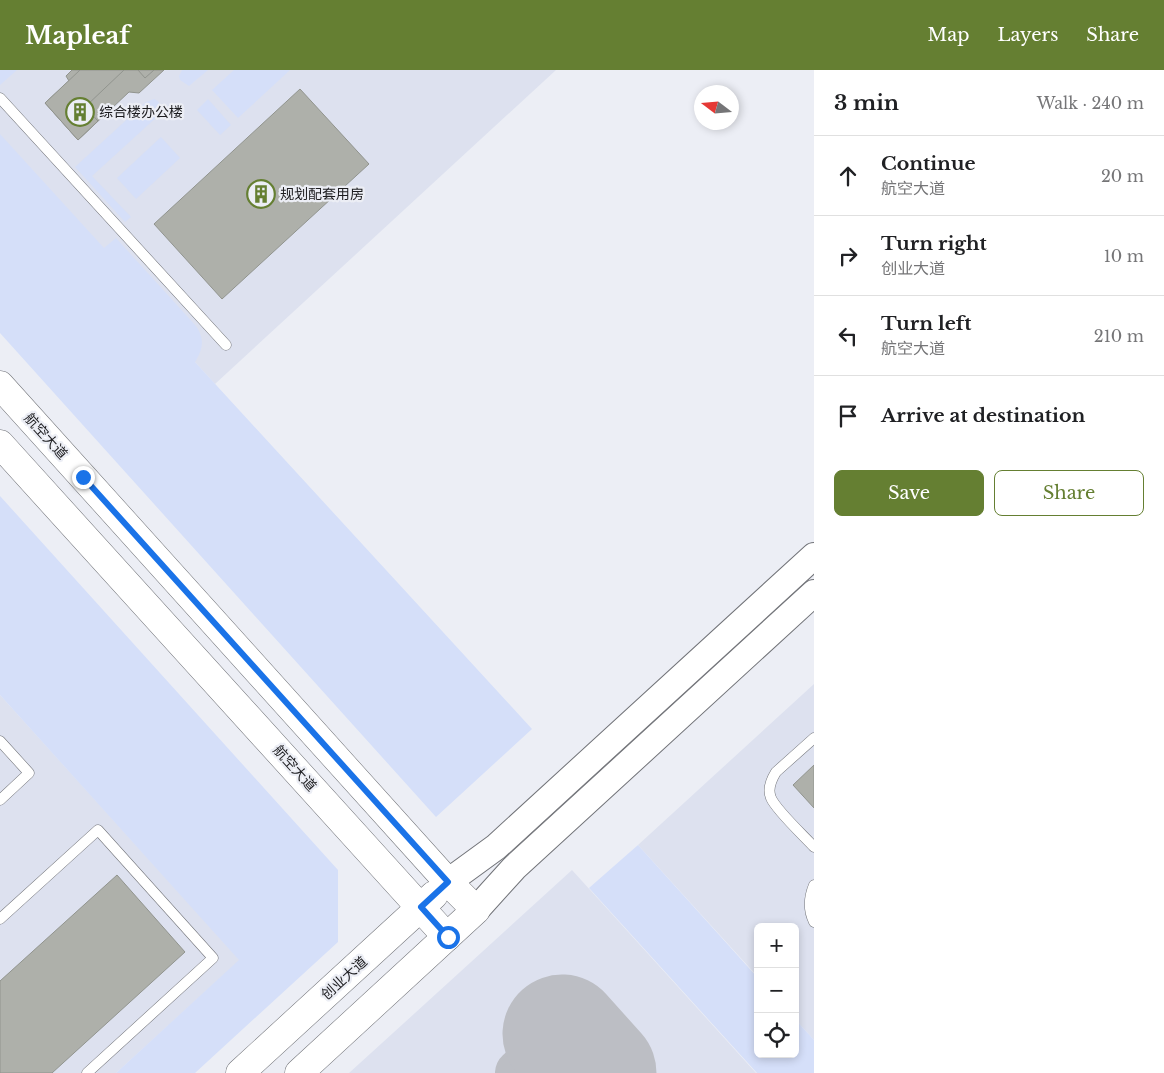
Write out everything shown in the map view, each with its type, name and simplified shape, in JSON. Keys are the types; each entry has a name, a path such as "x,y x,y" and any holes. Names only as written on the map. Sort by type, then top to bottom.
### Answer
{"main road":[{"name":"航空大道","path":"0,385 448,882 476,910"},
{"name":"航空大道","path":"0,444 448,937"},
{"name":"创业大道","path":"240,1073 448,882"},
{"path":"299,1073 476,910"}],"street":[{"path":"448,882 496,847 813,560"},
{"path":"476,910 514,868 814,593"}],"lane":[{"path":"0,98 226,345"},
{"path":"814,738 776,772 772,778 769,792 775,805 814,847"},
{"path":"0,741 29,773 0,800"},
{"path":"0,919 98,830 213,958 87,1073"},
{"path":"814,885 810,911 814,922"}],"shaded area":[{"path":"0,70 556,70 215,384 0,149"},
{"path":"0,70 17,70 0,85"},
{"path":"182,70 208,70 189,86 180,80 179,76"},
{"path":"234,70 290,70 238,118 212,90"},
{"path":"154,99 162,107 159,115 92,176 131,217 125,222 75,167 146,102"},
{"path":"208,99 231,125 220,135 197,110"},
{"path":"0,134 104,248 116,238 196,326 201,335 202,344 195,362 532,729 436,817 0,333"},
{"path":"161,137 180,158 136,199 117,178"},
{"path":"0,496 338,870 338,942 195,1073 116,1073 239,960 0,695"},
{"path":"814,684 814,1040 799,1023 799,923 754,923 754,973 638,845"},
{"path":"0,695 240,960 116,1073 0,1073"},
{"path":"638,845 754,974 754,1058 799,1058 799,1023 814,1040 814,1073 757,1073 589,888"},
{"path":"572,870 756,1073 349,1073 415,1013"}],"building":[{"name":"综合楼办公楼","path":"72,70 164,70 139,93 129,92 78,140 45,103 69,81 66,76"},
{"name":"综合楼办公楼","path":"80,70 124,70 85,107 98,121 78,140 45,103"},
{"path":"138,70 154,70 145,78"},
{"name":"规划配套用房","path":"300,89 369,164 222,299 154,224"},
{"path":"814,765 814,808 793,785"},
{"path":"117,875 185,952 52,1073 0,1073 0,981"}],"taxiway":[{"path":"519,1073 562,1034"}],"runway":[{"path":"562,1034 597,1073"}],"place":[{"name":"综合楼办公楼","path":"80,112"},
{"name":"规划配套用房","path":"261,194"}],"route":[{"path":"83,477 448,882 421,907 448,937"}]}
